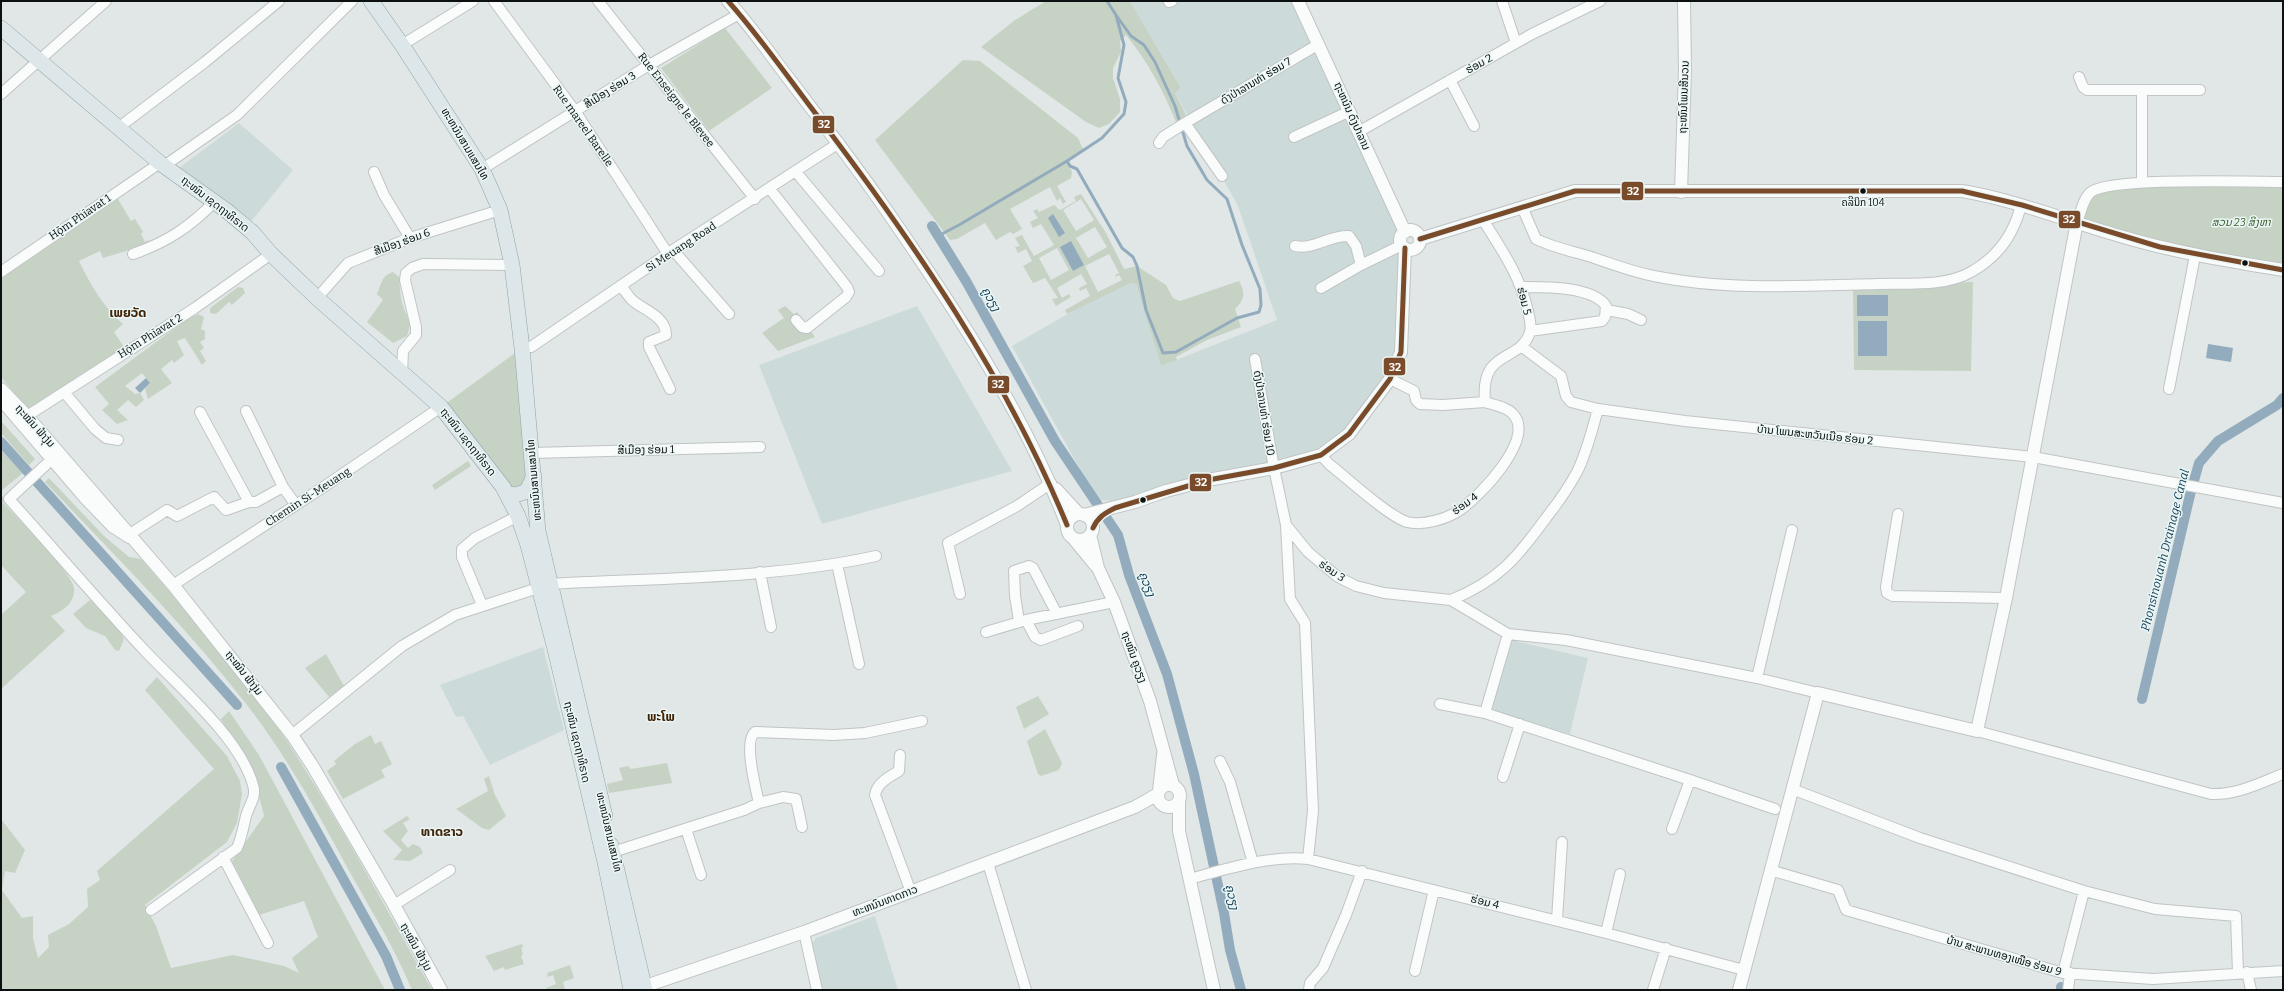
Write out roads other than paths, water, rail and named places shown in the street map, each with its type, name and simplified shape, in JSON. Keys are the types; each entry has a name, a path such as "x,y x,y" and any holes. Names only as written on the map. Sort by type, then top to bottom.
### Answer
{"main road":[{"name":"ທະຫນົນສາມແສນໄທ","path":"371,1 402,45 482,170 500,210 512,265 522,348 544,586 586,730 613,852 638,989"},
{"name":"ຖະໜົນ ເຊດຖາທິຣາດ","path":"1,28 162,164 252,232 271,254 317,298 402,374 442,407 483,458 507,494 518,516 544,586 575,733 638,989"},
{"path":"507,494 516,495 527,491 534,476"},
{"path":"518,516 515,508 516,503 522,501 528,502 531,507 538,531"}],"street":[{"path":"1,94 106,1"},
{"path":"118,128 205,62 279,1"},
{"name":"Hǭm Phīavat 1","path":"1,272 237,115 352,1"},
{"path":"402,45 473,1"},
{"name":"Rue mareel Barelle","path":"494,1 575,112 670,252 729,314"},
{"name":"Rue Enseigne le Blevee","path":"598,1 755,199"},
{"name":"ຖະໜົນ ຄູວຽງ","path":"728,1 839,144 940,286 989,368 1051,483 1067,525 1068,533 1098,568"},
{"name":"ຖະຫນົນ ດົງປາລານ","path":"1298,1 1360,131 1405,232"},
{"path":"1502,1 1516,44"},
{"name":"ຮ່ອມ 2","path":"1360,131 1516,44 1600,1"},
{"name":"ຖະໜົນໂພນສີນວນ","path":"1681,192 1685,70 1684,1"},
{"name":"ສີເມືອງ ຮ່ອມ 3","path":"482,170 649,65 739,14"},
{"name":"ດົງປ່າລານທ່າ ຮ່ອມ 7","path":"1158,144 1163,137 1319,44"},
{"path":"2079,77 2083,87 2088,90 2200,90"},
{"path":"1450,80 1474,126"},
{"path":"2142,91 2142,182"},
{"path":"1294,137 1350,111"},
{"path":"1189,121 1222,176"},
{"name":"Si Meuang Road","path":"522,348 531,347 622,287 670,252 839,144"},
{"path":"374,172 384,195 410,238"},
{"path":"796,172 879,271"},
{"path":"1977,731 2006,598 2077,222 2087,196 2092,191 2101,188 2142,182 2283,182"},
{"path":"770,189 847,287 849,292 846,297 807,328 802,328 796,320"},
{"path":"1420,239 1575,191 1962,191 2021,204 2119,236 2195,256 2283,270"},
{"path":"134,254 148,249 188,228 214,202"},
{"path":"1522,207 1536,239 1631,270 1656,276 1724,284 1806,286 1938,281 1970,273 1997,252 2008,240 2017,223 2021,204"},
{"name":"ສີເມືອງ ຮ່ອມ 6","path":"317,298 348,264 410,238 500,210"},
{"name":"ຮ່ອມ 5","path":"1483,220 1514,269 1522,287 1531,324 1530,331 1521,346 1492,365 1485,383 1485,402"},
{"path":"1067,525 1070,518 1089,521 1115,508 1166,490 1208,480 1274,468 1321,455 1349,434 1390,379 1401,352 1404,247 1400,238 1405,232 1413,231 1420,239"},
{"path":"1294,246 1312,247 1331,238 1349,236 1356,246 1361,265"},
{"path":"1321,288 1361,265 1404,247 1414,249 1418,245 1420,239"},
{"name":"Hǭm Phīavat 2","path":"27,416 195,308 271,254"},
{"path":"2169,390 2195,256"},
{"path":"402,374 403,351 416,335 405,280 406,273 412,268 423,264 512,265"},
{"path":"622,287 631,299 661,321 666,329 666,334 649,342 649,347 670,389"},
{"path":"1522,287 1556,287 1582,292 1603,301 1607,310 1605,317 1599,322 1530,331"},
{"path":"1607,310 1628,314 1641,320"},
{"name":"ບ້ານ ໂພນສະຫວັນເນືອ ຮ່ອມ 2","path":"1521,346 1561,376 1566,396 1571,402 1598,409 1685,421 2033,457 2184,484 2283,504"},
{"name":"ດົງປ່າລານທ່າ ຮ່ອມ 10","path":"1255,359 1274,468"},
{"path":"1390,379 1414,391 1416,400 1420,404 1443,405 1485,402"},
{"name":"ຖະໝົນ ຟ້າງຸ່ມ","path":"1,389 27,416 173,585 292,736 312,765 394,905 441,990"},
{"path":"64,392 95,429 106,438 118,440"},
{"path":"1,401 47,463 112,527 133,539 168,510 177,516 214,497 226,510 249,502 256,502 283,487"},
{"name":"ຮ່ອມ 4","path":"1321,455 1329,464 1398,518 1415,523 1447,516 1459,511 1482,492 1512,452 1515,445 1518,423 1513,414 1485,402"},
{"name":"Chemin Si-Meuang","path":"173,585 442,407"},
{"path":"1451,600 1472,590 1502,571 1525,547 1576,473 1587,447 1598,409"},
{"path":"246,411 283,487 296,505"},
{"path":"200,412 249,502"},
{"name":"ສີເມືອງ ຮ່ອມ 1","path":"532,453 760,447"},
{"path":"47,463 9,499 146,652 209,715 240,757 254,785 254,797 246,816 244,834 237,848 151,910"},
{"name":"ຮ່ອມ 3","path":"1274,468 1286,524 1308,552 1338,578 1356,586 1384,593 1451,600"},
{"path":"960,594 948,543 1017,506 1051,483"},
{"name":"ຖະໜົນ ຄູວຽງ","path":"1051,483 1089,521 1098,568 1114,602 1150,702 1164,748 1173,785"},
{"path":"1898,514 1886,587 1888,593 1893,596 2006,598"},
{"path":"482,605 462,557 462,549 475,538 518,516"},
{"path":"1073,538 1081,540 1089,521"},
{"path":"1286,524 1290,599 1305,623 1312,811 1308,859"},
{"path":"1757,678 1792,530"},
{"path":"292,736 402,646 455,615 482,605 544,586 760,572 837,564 876,556"},
{"path":"837,564 859,664"},
{"path":"1057,614 1033,568 1029,566 1014,571 1015,596 1023,620 1035,637 1041,640 1078,626"},
{"path":"760,572 771,627"},
{"path":"1451,600 1508,634 1566,640 1690,667 1757,678 1977,731 2211,794 2225,794 2239,791 2283,774"},
{"path":"986,632 1023,620 1114,602"},
{"path":"1485,713 1508,634"},
{"path":"1739,990 1818,693"},
{"path":"1440,704 1485,713 1775,809"},
{"path":"759,803 750,750 750,741 755,732 834,735 865,733 922,721"},
{"path":"1504,777 1520,724"},
{"name":"ຖະໜົນ ຄູວຽງ","path":"1161,799 1164,748"},
{"path":"900,755 899,771 887,777 876,788 875,796 911,892"},
{"path":"1220,761 1230,782 1253,863"},
{"path":"1672,829 1690,780"},
{"path":"1179,830 1179,790 1173,785 1165,785 1161,799 1179,830 1193,878 1214,990"},
{"path":"1792,789 1920,838 2084,891 2155,909 2236,916 2243,972 2251,990"},
{"path":"613,852 686,830 744,810 759,803 783,797 796,799 802,827"},
{"path":"1161,799 1174,806 1179,802"},
{"name":"ທະຫນົນທາດກາວ","path":"638,989 804,932 1135,807 1161,799"},
{"path":"686,830 701,875"},
{"path":"1557,920 1562,842"},
{"path":"223,857 268,943"},
{"name":"ຮ່ອມ 4","path":"1193,878 1253,863 1288,858 1308,859 1557,920 1744,970"},
{"path":"988,863 1026,990"},
{"path":"394,905 450,870"},
{"name":"ບ້ານ ສະພານທອງເໜືອ ຮ່ອມ 9","path":"1770,870 1838,890 1846,910 2067,973 2153,979 2243,972 2283,971"},
{"path":"1309,990 1310,983 1323,968 1346,915 1362,871"},
{"path":"1606,933 1620,874"},
{"path":"1415,971 1434,890"},
{"path":"2068,990 2067,973 2084,891"},
{"path":"804,932 817,990"},
{"path":"1653,990 1666,948"}],"water":[{"path":"1053,214 1065,233 1059,237 1048,218"},
{"path":"1071,241 1084,265 1073,271 1060,247"},
{"path":"1857,295 1888,295 1888,316 1857,316"},
{"path":"1858,321 1887,321 1887,356 1858,356"},
{"path":"2208,344 2233,348 2231,362 2206,358"},
{"path":"146,378 150,383 140,393 135,388"}],"waterway":[{"path":"1107,1 1116,15 1124,45 1118,78 1126,102 1124,114 1102,138 1067,161 1070,166 1077,169 1122,248 1133,257 1137,266 1146,310 1163,353 1176,352 1237,318 1259,312 1261,305 1260,289 1242,245 1227,199 1207,180 1187,146 1175,106 1155,62 1144,45 1131,36 1116,15"},
{"path":"938,236 1067,161"},
{"name":"ຄູວຽງ","path":"932,226 966,281 1055,441 1118,535 1129,575 1167,674 1194,774 1224,913 1230,950 1241,990"},
{"name":"Phonsinouanh Drainage Canal","path":"2142,699 2190,495 2199,463 2218,441 2277,405 2283,398"},
{"path":"1,442 237,705"},
{"path":"281,767 386,956 400,990"}],"place":[{"name":"ຄລີນິກ 104","path":"1863,191"}],"district":[{"name":"ເພຍວັດ","path":"128,312"},
{"name":"ພະໂພ","path":"661,716"},
{"name":"ທາດຂາວ","path":"442,831"}],"park label":[{"name":"ສວນ 23 ສິງຫາ","path":"2241,222"}]}
